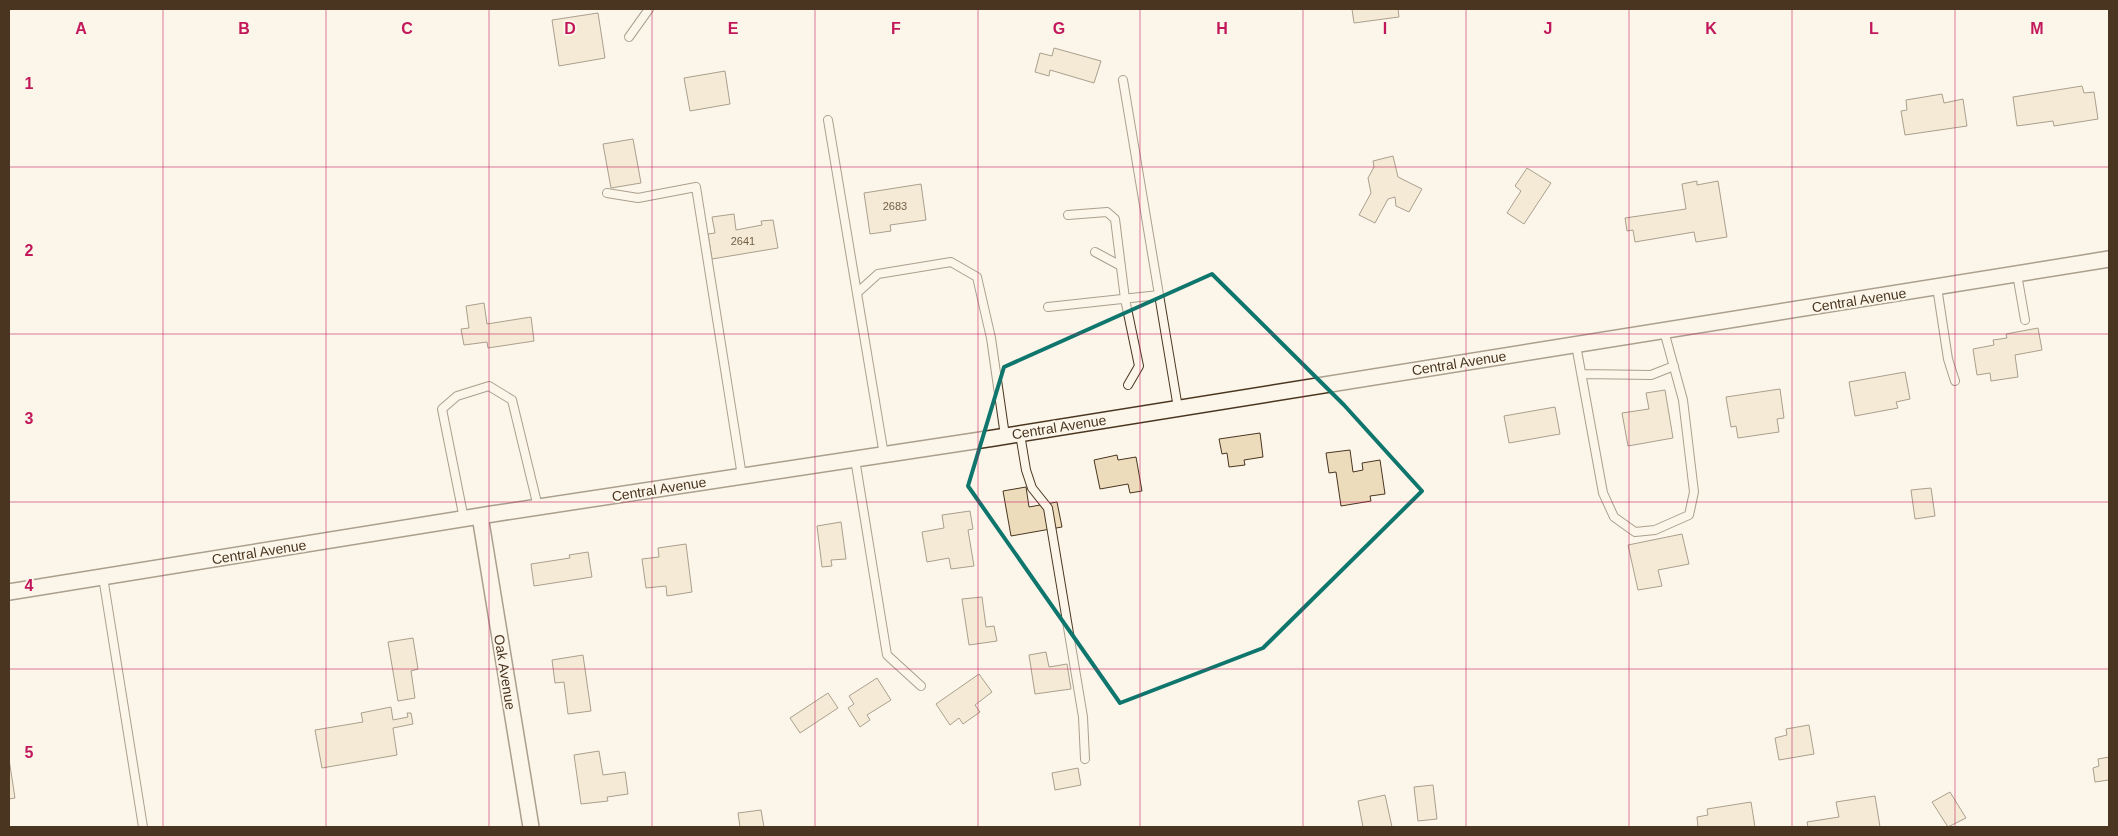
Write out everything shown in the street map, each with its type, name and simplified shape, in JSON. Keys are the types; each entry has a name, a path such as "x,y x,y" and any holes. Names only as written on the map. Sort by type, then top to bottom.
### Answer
{"street":[{"name":"Central Avenue","path":"9,592 480,516 1012,435 2109,260"},
{"name":"Oak Avenue","path":"480,516 531,827"}],"lane":[{"path":"629,37 649,9"},
{"path":"1123,80 1178,408"},
{"path":"828,120 884,455"},
{"path":"607,194 638,198 696,187 742,476"},
{"path":"1068,216 1107,212 1115,219 1125,299 1139,366 1128,386"},
{"path":"1095,252 1121,266"},
{"path":"857,293 878,274 951,262 977,277 1012,435 1032,488 1048,508 1083,717 1085,758"},
{"path":"2017,274 2025,320"},
{"path":"1938,287 1948,359 1955,381"},
{"path":"1048,307 1159,296"},
{"path":"1576,345 1602,493 1614,517 1636,532 1655,530 1689,515 1694,492 1683,400 1664,331"},
{"path":"1582,374 1651,375 1674,366"},
{"path":"464,519 442,409 457,396 489,386 512,400 538,507"},
{"path":"855,459 887,655 921,686"},
{"path":"103,577 143,827"}],"highlighted area":[{"path":"1212,274 1344,405 1422,491 1263,648 1120,703 968,486 1004,367"}],"building":[{"path":"1352,9 1398,9 1399,17 1354,23"},
{"path":"598,13 605,58 559,66 552,20"},
{"path":"1054,48 1101,61 1094,83 1050,70 1049,76 1035,72 1040,53 1052,56"},
{"path":"725,71 730,104 690,111 684,78"},
{"path":"2082,86 2084,93 2094,92 2098,119 2054,126 2053,121 2017,126 2013,97"},
{"path":"1942,94 1944,103 1963,99 1967,126 1905,135 1901,111 1907,110 1906,100"},
{"path":"633,139 641,183 611,188 603,144"},
{"path":"1393,156 1398,177 1422,189 1409,212 1396,206 1395,197 1388,199 1375,223 1359,215 1371,193 1368,178 1374,167 1373,161"},
{"path":"1527,168 1551,183 1524,224 1507,213 1521,191 1515,186"},
{"path":"1697,181 1697,185 1718,181 1727,237 1696,242 1694,232 1635,242 1633,230 1627,231 1625,218 1686,209 1682,184"},
{"path":"921,184 926,220 890,225 891,231 870,234 864,193"},
{"path":"734,214 736,230 762,225 761,221 773,220 778,248 712,259 708,234 715,233 712,217"},
{"path":"484,303 487,324 531,317 534,341 488,348 487,342 464,345 461,329 469,328 466,306"},
{"path":"2038,328 2042,350 2015,355 2018,377 1991,381 1990,373 1977,375 1973,349 1994,345 1993,340 2007,338 2006,334"},
{"path":"1905,372 1910,399 1896,402 1898,408 1855,416 1849,382"},
{"path":"1780,389 1784,418 1777,419 1779,432 1738,438 1736,426 1731,427 1726,397"},
{"path":"1665,390 1673,438 1628,446 1622,413 1649,409 1646,393"},
{"path":"1555,407 1560,434 1509,443 1504,416"},
{"path":"1260,433 1263,457 1244,460 1245,465 1229,467 1227,453 1222,454 1219,439"},
{"path":"1350,450 1353,472 1363,470 1362,463 1380,460 1385,494 1370,496 1371,501 1341,506 1336,472 1329,473 1326,453"},
{"path":"1117,455 1118,460 1136,457 1142,491 1130,493 1128,484 1100,489 1094,460"},
{"path":"1026,487 1029,507 1057,502 1062,527 1011,536 1003,491"},
{"path":"1931,488 1935,516 1915,519 1911,490"},
{"path":"970,511 973,529 968,530 974,566 951,569 949,558 927,562 922,532 944,528 942,515"},
{"path":"841,522 846,559 831,560 832,566 822,567 817,526"},
{"path":"1682,534 1689,564 1658,570 1662,586 1638,590 1628,545"},
{"path":"686,544 692,592 667,596 666,586 646,588 642,559 659,557 658,548"},
{"path":"588,552 592,577 534,586 531,564 570,558 569,555"},
{"path":"982,597 986,627 994,626 997,641 969,645 962,599"},
{"path":"413,638 418,669 411,671 415,698 398,701 388,642"},
{"path":"1046,652 1049,667 1067,664 1071,689 1035,694 1029,655"},
{"path":"583,655 591,711 568,714 564,682 555,683 552,660"},
{"path":"979,674 992,692 975,705 980,712 963,724 959,718 950,725 936,704"},
{"path":"877,678 891,700 867,715 870,720 860,727 848,708 854,704 849,696"},
{"path":"828,693 838,708 800,733 790,718"},
{"path":"391,707 393,720 408,717 407,713 411,713 413,724 393,728 397,755 322,768 315,730 363,722 361,713"},
{"path":"1809,725 1814,754 1779,760 1775,738 1787,735 1786,729"},
{"path":"599,751 603,775 625,772 628,794 607,797 608,801 581,804 574,755"},
{"path":"2109,757 2109,780 2095,782 2093,768 2099,766 2098,759"},
{"path":"9,759 15,798 9,799"},
{"path":"1078,768 1081,785 1055,790 1052,773"},
{"path":"1433,785 1437,819 1418,821 1414,787"},
{"path":"1950,792 1966,818 1948,827 1932,802"},
{"path":"1385,795 1392,827 1363,827 1358,801"},
{"path":"1875,796 1880,827 1808,827 1807,822 1839,817 1836,802"},
{"path":"1751,802 1755,827 1698,827 1697,817 1708,815 1707,809"},
{"path":"761,810 764,827 740,827 738,813"}]}
